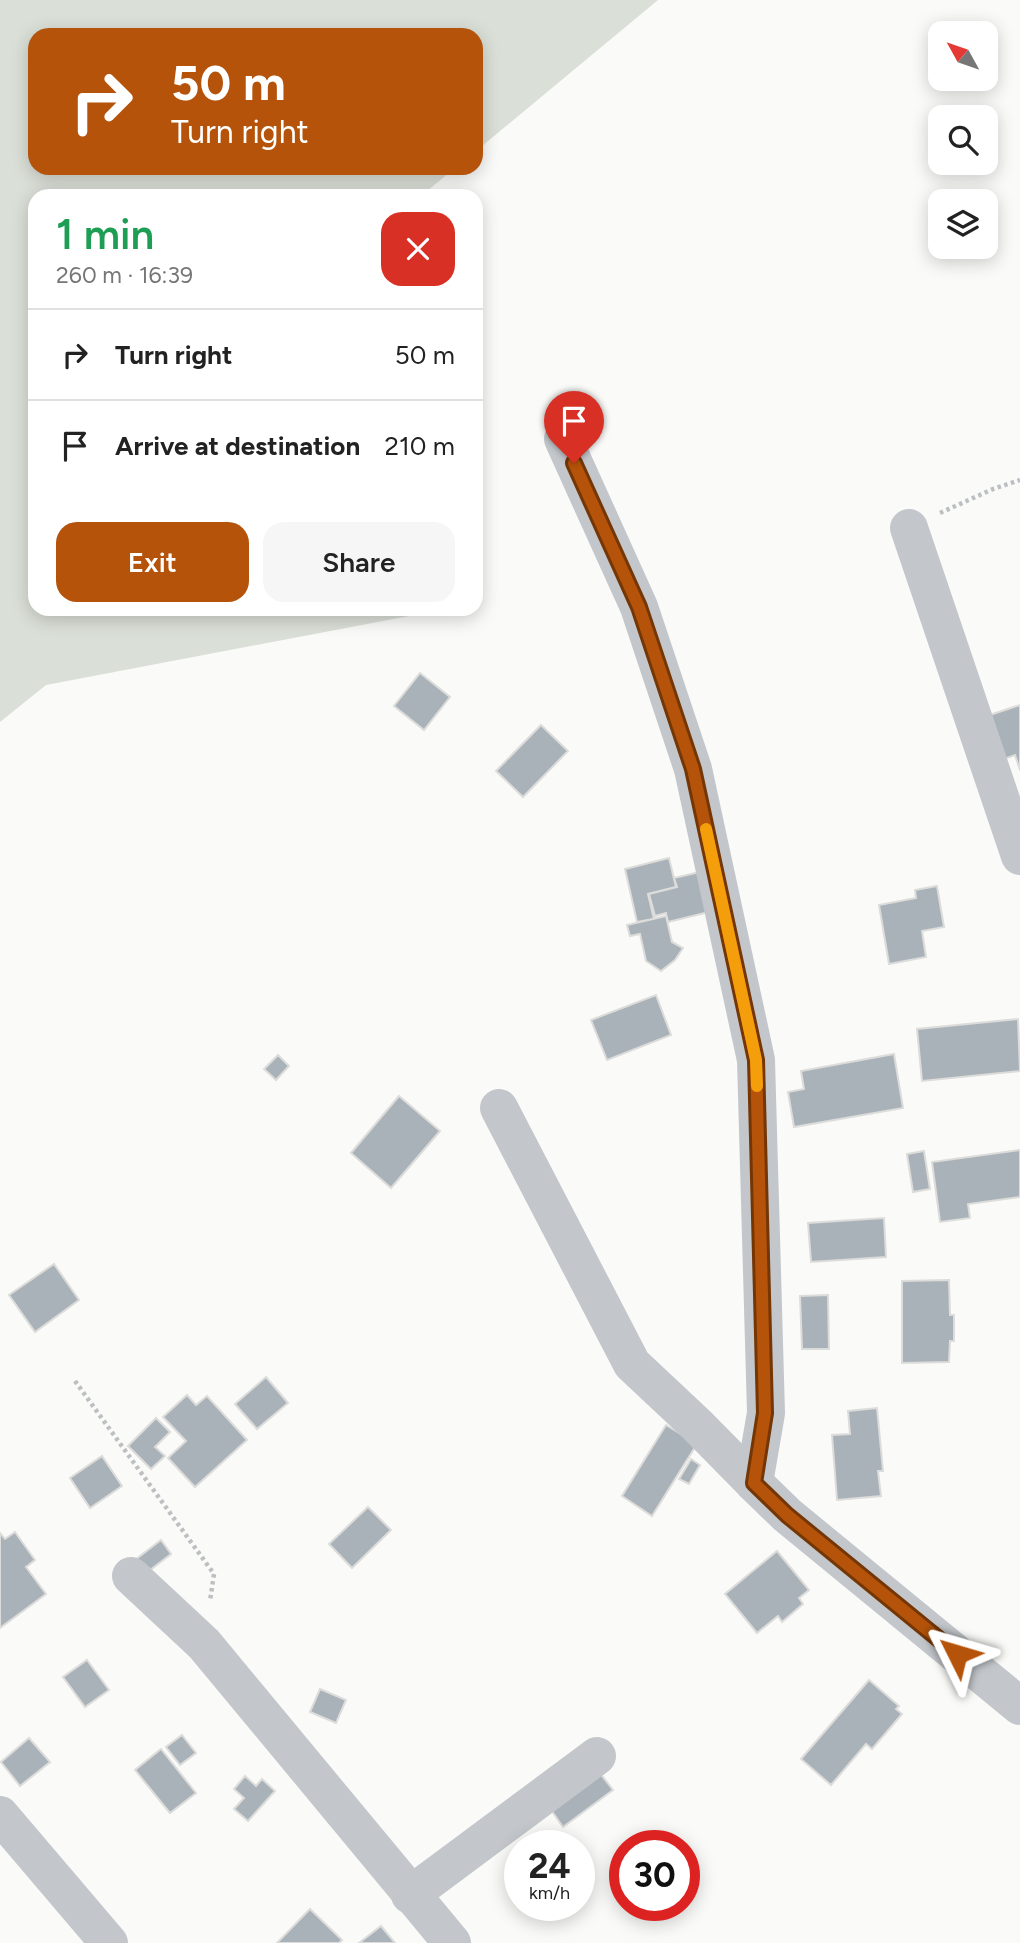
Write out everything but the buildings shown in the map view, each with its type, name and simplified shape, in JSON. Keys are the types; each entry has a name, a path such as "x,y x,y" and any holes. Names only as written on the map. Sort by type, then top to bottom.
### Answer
{"street":[{"path":"564,439 639,607 693,769 756,1060 765,1413 754,1483"},
{"path":"909,528 1020,856"},
{"path":"499,1108 632,1364 787,1515 1020,1706"},
{"path":"131,1576 204,1644 452,1943"},
{"path":"410,1895 597,1756"},
{"path":"0,1815 109,1943"}],"path":[{"path":"909,528 993,489 1020,480"},
{"path":"75,1381 214,1574 204,1644"}],"shaded area":[{"path":"0,0 658,0 483,145 483,28 28,28 28,175 446,175 430,189 28,189 28,616 409,616 46,685 0,722"}],"slow traffic":[{"path":"706,829 756,1060 757,1086"}],"route":[{"path":"574,463 639,607 693,769 756,1060 765,1413 754,1483 787,1515 957,1654"}]}
